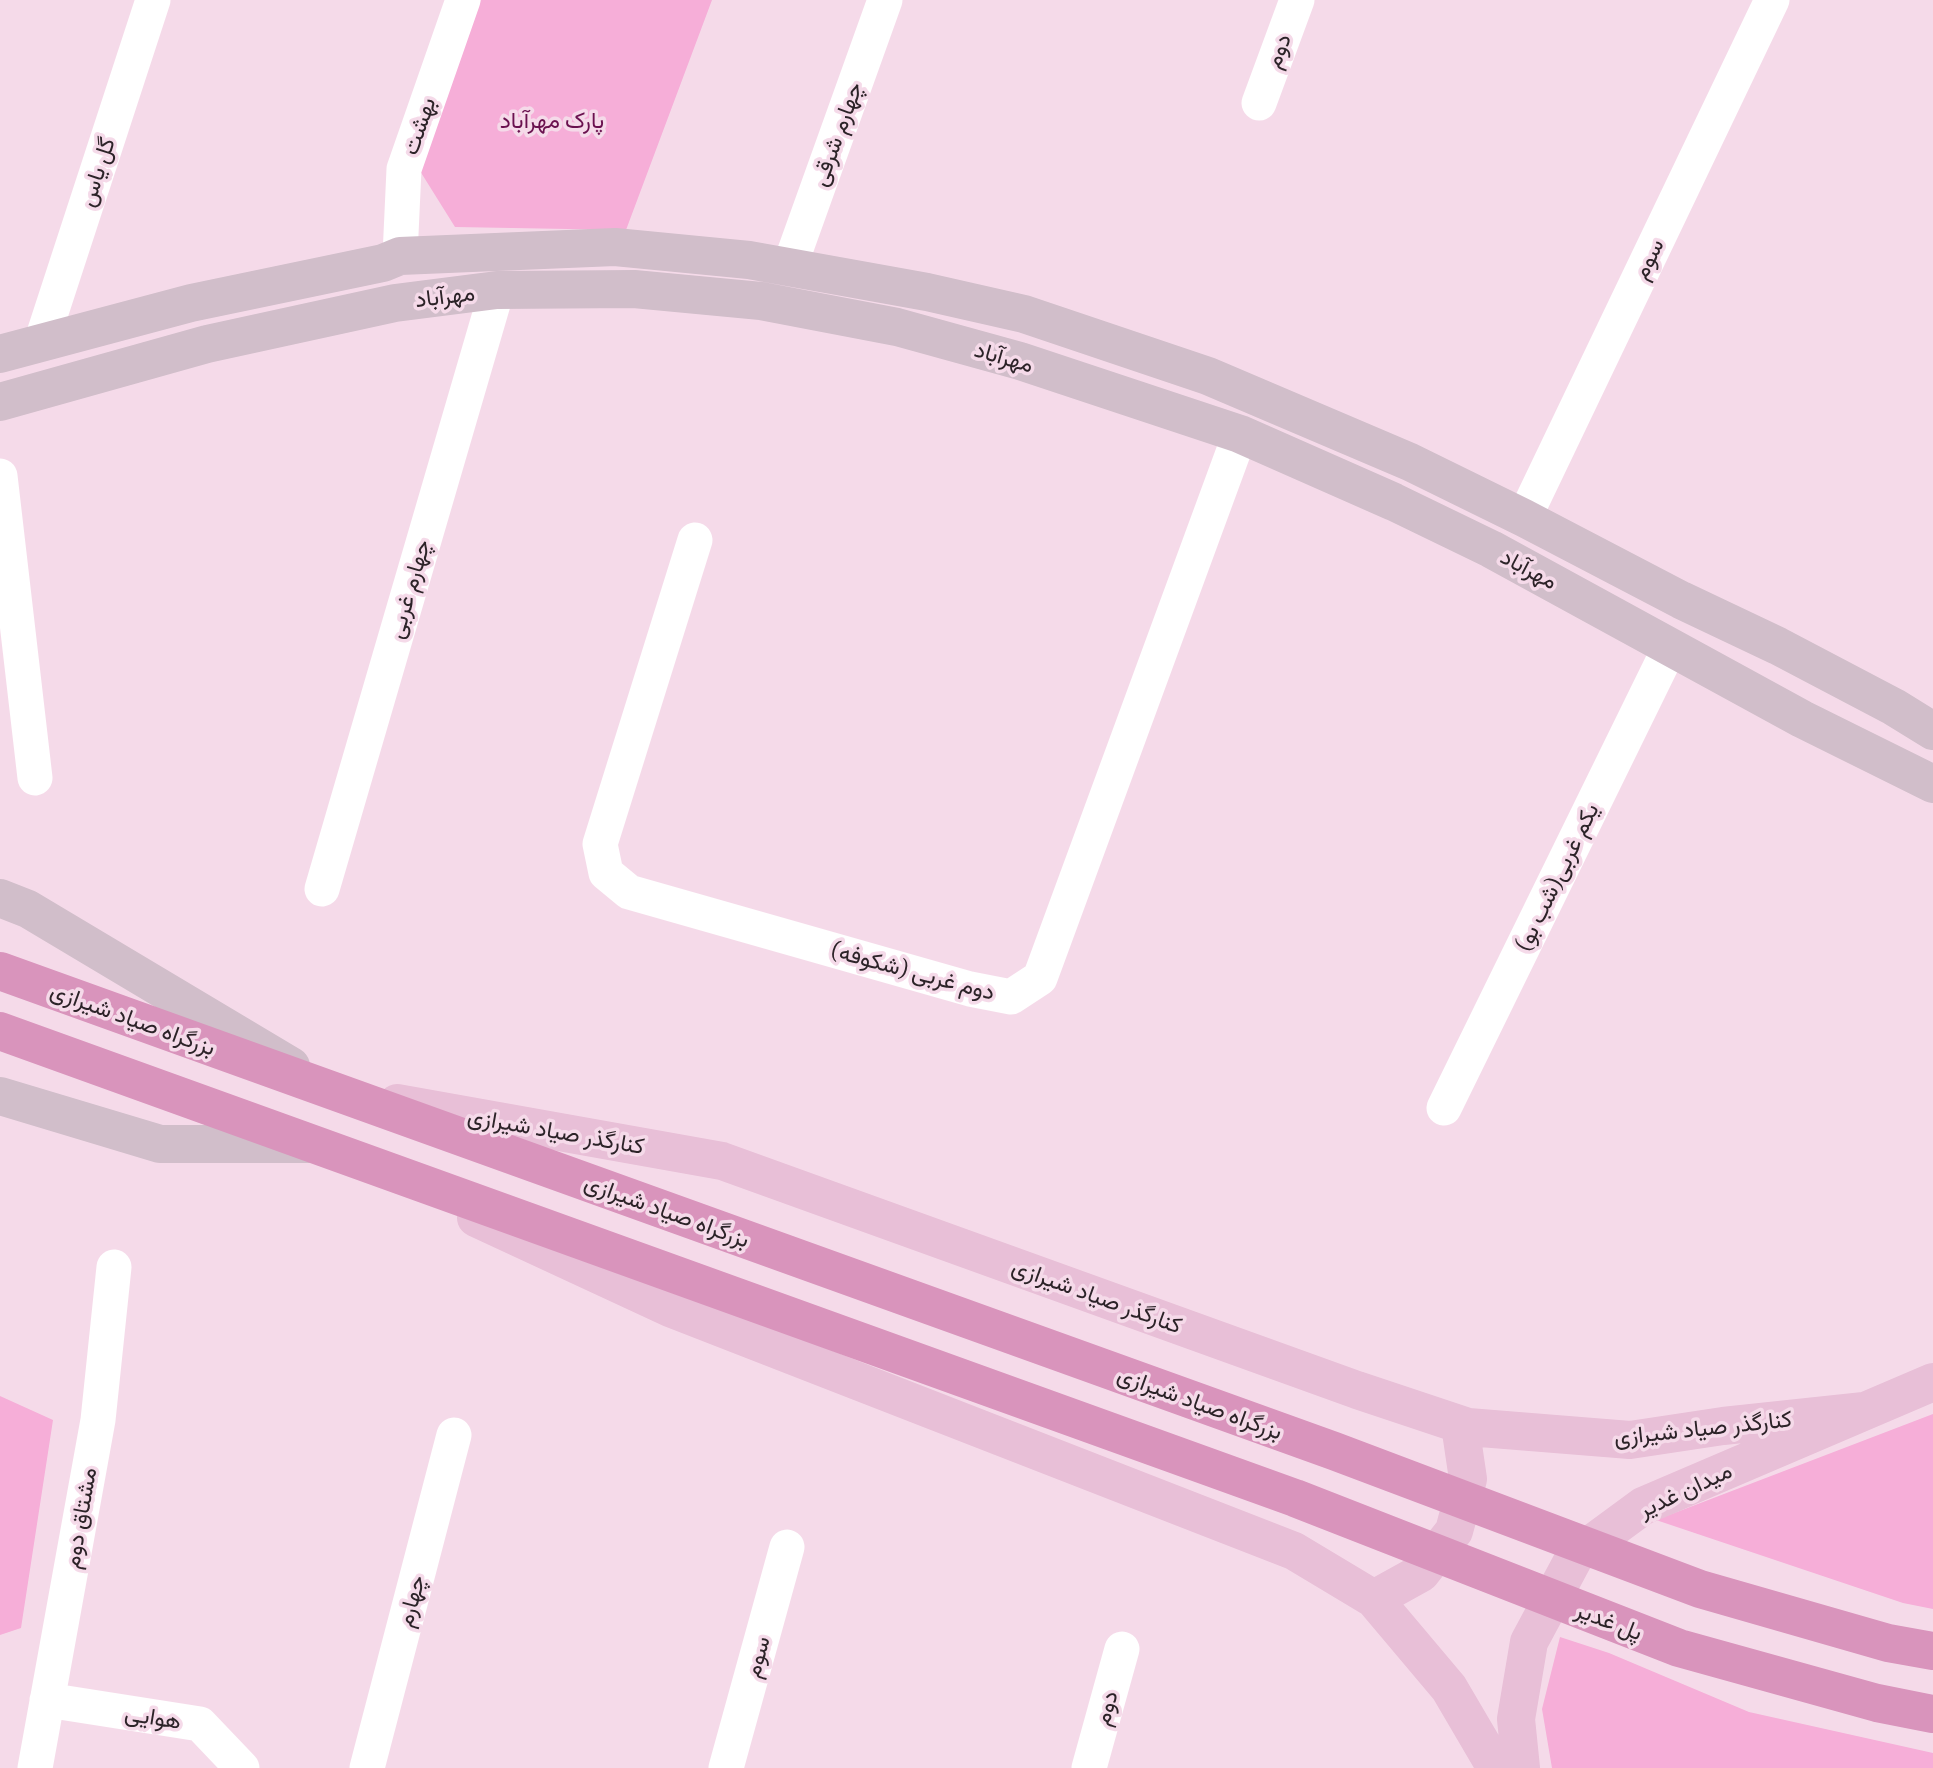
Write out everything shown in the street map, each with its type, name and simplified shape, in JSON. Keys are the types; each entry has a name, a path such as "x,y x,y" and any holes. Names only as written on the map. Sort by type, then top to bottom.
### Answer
{"highway":[{"name":"بزرگراه صیاد شیرازی","path":"0,971 1334,1451 1700,1588 1888,1643 1933,1651"},
{"path":"0,1031 319,1144"},
{"name":"پل غدیر","path":"319,1144 1295,1498 1679,1648 1877,1703 1933,1714"}],"main road":[{"name":"مهرآباد","path":"0,354 191,303 383,263 400,256 615,247 748,260 927,292 1024,314 1208,376 1410,462 1894,707 1930,722"},
{"name":"مهرآباد","path":"0,402 207,344 395,303 497,289 634,289 761,300 897,327 1020,360 1240,433 1394,502 1491,550 1802,719 1933,784"},
{"path":"0,898 28,909 335,1092"},
{"name":"کنارگذر صیاد شیرازی","path":"335,1092 722,1160 1460,1425 1630,1440 1877,1406"},
{"path":"0,1096 160,1144 319,1144 670,1308 1294,1551 1374,1599 1449,1688 1496,1768"},
{"path":"1877,1406 1933,1355"},
{"name":"میدان غدیر","path":"1521,1768 1516,1719 1529,1642 1574,1556 1643,1506 1933,1382"},
{"path":"1374,1599 1421,1573 1454,1531 1468,1479 1460,1425"}],"street":[{"name":"گل یاس","path":"41,343 153,0"},
{"name":"بهشت","path":"400,256 404,169 463,0"},
{"name":"چهارم شرقی","path":"789,268 885,0"},
{"name":"دوم","path":"1259,103 1297,0"},
{"name":"سوم","path":"1524,518 1772,0"},
{"name":"چهارم غربی","path":"322,888 497,289"},
{"name":"دوم غربی (شکوفه)","path":"695,540 600,845 606,873 629,892 970,989 1012,997 1040,978 1240,433"},
{"path":"0,475 35,778"},
{"name":"یکم غربی(شب بو)","path":"1444,1108 1670,647"},
{"name":"مشتاق دوم","path":"35,1768 98,1420 114,1267"},
{"name":"چهارم","path":"367,1768 454,1434"},
{"name":"سوم","path":"726,1768 787,1547"},
{"name":"دوم","path":"1089,1768 1122,1649"},
{"name":"هوایی","path":"47,1700 200,1724 242,1768"}],"green space":[{"name":"پارک مهرآباد","path":"481,0 712,0 626,230 455,227 420,171"},
{"path":"0,1396 53,1420 21,1628 0,1635"},
{"path":"1933,1414 1933,1609 1903,1603 1656,1520"},
{"path":"1560,1637 1609,1653 1749,1712 1933,1753 1933,1768 1552,1768 1542,1709"}]}
